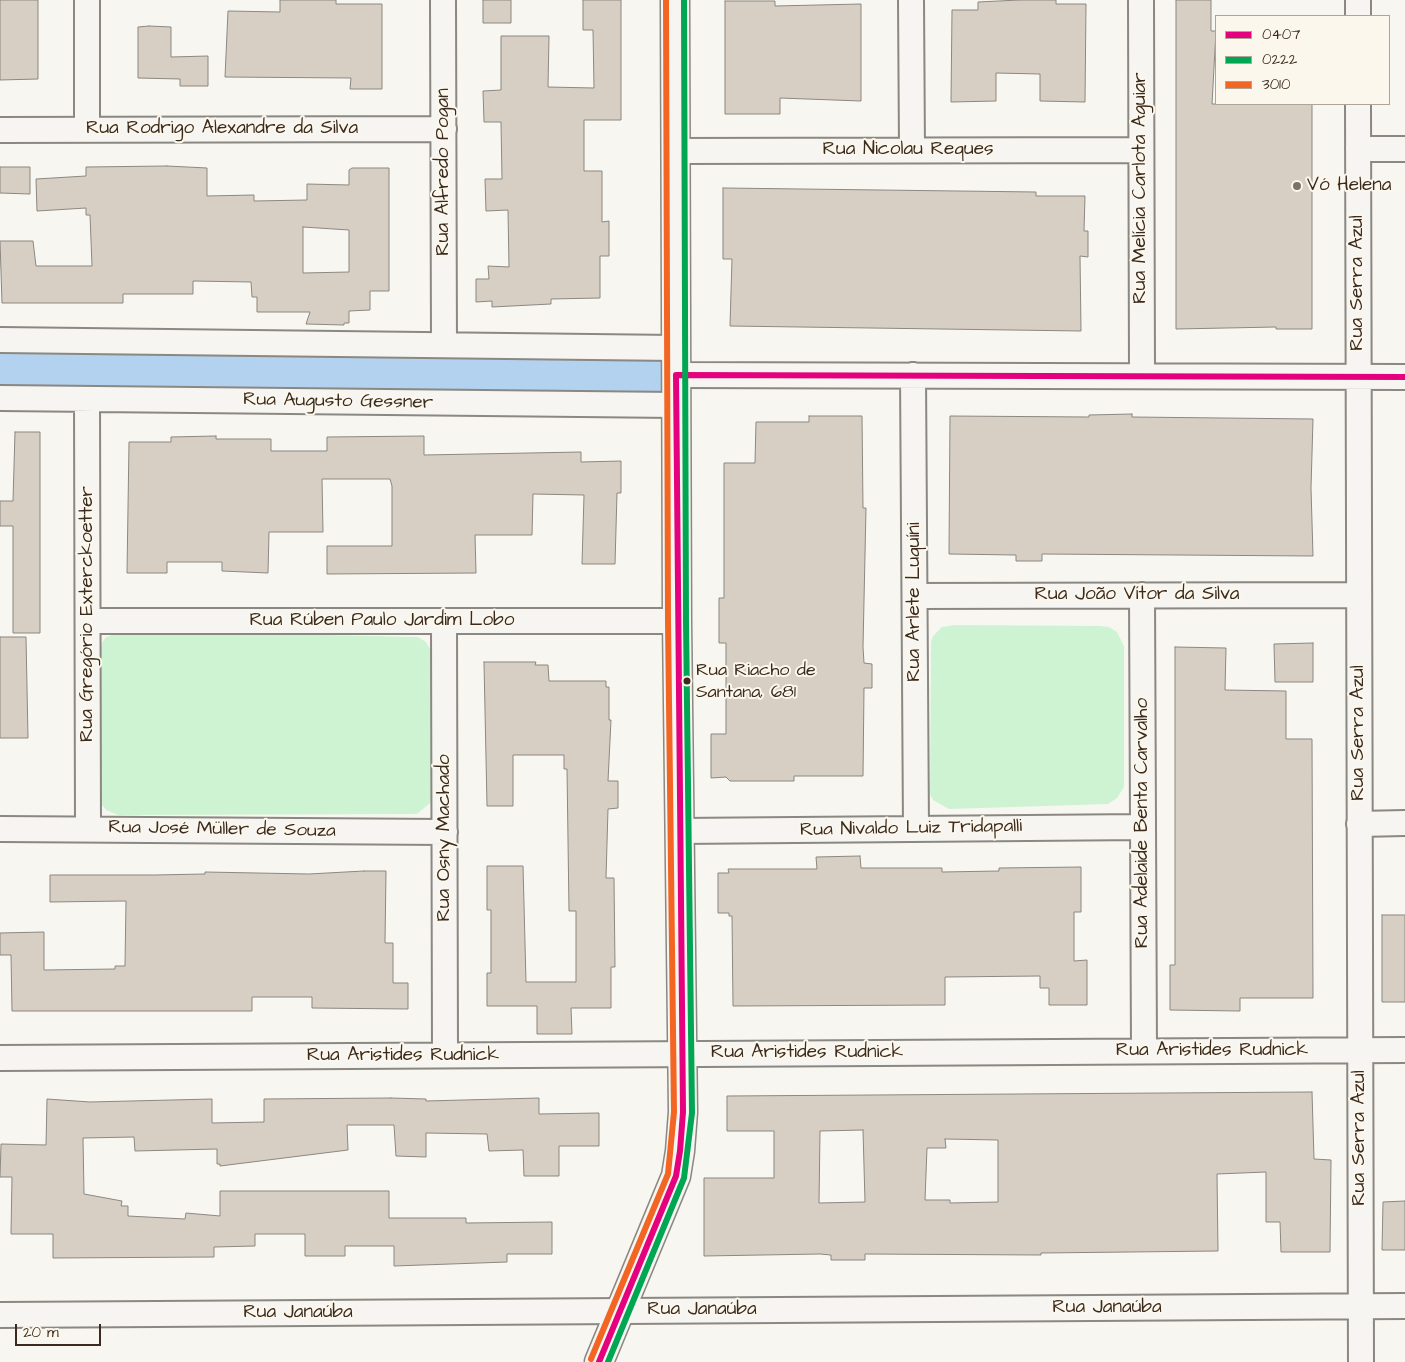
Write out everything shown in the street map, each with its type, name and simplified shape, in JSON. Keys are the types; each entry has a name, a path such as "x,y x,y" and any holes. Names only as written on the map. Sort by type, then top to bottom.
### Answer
{"street":[{"path":"87,0 87,130"},
{"name":"Rua Alfredo Pogan","path":"444,0 444,344"},
{"path":"599,1362 676,1176 683,1112 677,621 675,0"},
{"path":"911,0 912,150"},
{"name":"Rua Melícia Carlota Aguiar","path":"1141,0 1142,376"},
{"path":"1358,0 1358,15"},
{"name":"Rua Serra Azul","path":"1358,105 1360,1362"},
{"name":"Rua Rodrigo Alexandre da Silva","path":"0,130 444,129"},
{"path":"1358,149 1405,149"},
{"name":"Rua Nicolau Reques","path":"676,151 1141,150"},
{"path":"0,340 676,348"},
{"path":"676,375 1405,377"},
{"name":"Rua Arlete Luquíni","path":"914,375 916,829"},
{"name":"Rua Augusto Gessner","path":"0,398 676,405"},
{"name":"Rua Gregório Exterckoetter","path":"87,399 88,829"},
{"name":"Rua Adelaide Benta Carvalho","path":"1142,595 1144,1052"},
{"name":"Rua João Vítor da Silva","path":"915,596 1359,595"},
{"name":"Rua Rúben Paulo Jardim Lobo","path":"88,621 677,621"},
{"name":"Rua Osny Machado","path":"444,621 445,1055"},
{"path":"1360,824 1405,823"},
{"name":"Rua Nivaldo Luiz Tridapalli","path":"679,832 1143,827"},
{"name":"Rua José Müller de Souza","path":"0,829 445,832"},
{"name":"Rua Aristides Rudnick","path":"0,1058 1405,1050"},
{"name":"Rua Janaúba","path":"0,1315 1405,1306"}],"green space":[{"path":"955,625 1100,626 1109,627 1117,632 1124,646 1124,787 1117,798 1108,804 949,809 933,800 930,794 931,642 933,636 942,627"},
{"path":"124,631 418,637 426,642 433,655 432,797 430,803 417,814 118,815 106,810 99,801 99,656 102,643 106,637"}],"building":[{"path":"0,0 38,0 38,79 0,80"},
{"path":"280,0 336,0 336,4 382,4 382,89 350,89 351,78 225,77 228,11 280,12"},
{"path":"483,0 511,0 511,23 483,23"},
{"path":"583,0 621,0 621,120 584,120 584,171 602,171 602,222 609,221 609,256 600,256 600,298 551,299 551,304 492,307 492,301 476,302 476,279 489,279 488,266 509,267 508,210 486,211 485,179 502,179 501,122 484,122 483,91 501,90 501,36 549,36 548,87 594,88 593,30 583,30"},
{"path":"1056,0 1056,4 1086,4 1085,102 1040,101 1040,74 996,73 996,101 951,102 952,10 978,10 978,2"},
{"path":"1176,0 1211,0 1211,31 1215,31 1212,104 1312,105 1312,329 1276,329 1276,327 1176,329"},
{"path":"725,1 775,1 775,6 861,4 861,101 780,98 780,114 725,114"},
{"path":"138,27 171,27 171,57 208,56 208,86 180,86 180,79 138,78"},
{"path":"167,166 207,168 207,196 254,195 254,201 307,200 307,184 349,185 349,170 352,168 389,168 389,291 370,291 370,310 349,311 349,323 344,323 344,325 306,324 310,312 257,312 257,297 252,297 251,282 193,281 193,294 123,294 123,303 2,303 0,241 33,241 36,266 92,266 90,215 86,215 86,208 37,211 36,179 86,176 86,167","holes":["303,227 349,230 349,272 303,273"]},
{"path":"0,167 30,167 30,194 0,193"},
{"path":"723,188 1036,192 1036,196 1085,196 1084,231 1088,231 1088,257 1080,256 1081,331 730,326 732,259 723,259"},
{"path":"1132,414 1132,417 1313,419 1311,488 1313,556 1042,554 1042,561 1016,561 1016,555 949,554 950,416 1089,417 1089,415"},
{"path":"809,416 862,416 863,508 866,508 863,647 864,663 872,664 872,688 864,688 863,776 794,776 794,781 730,781 726,777 711,778 711,734 726,734 726,643 719,643 719,598 724,598 724,463 755,463 756,422 809,422"},
{"path":"15,432 40,432 40,633 13,633 13,526 0,526 0,501 13,501"},
{"path":"216,436 216,439 271,439 271,451 327,451 327,437 424,436 424,455 581,452 581,462 621,461 621,493 617,493 615,564 582,564 584,495 533,494 532,535 475,535 476,573 327,574 327,546 392,546 392,486 390,479 322,479 323,532 269,532 268,573 222,571 222,562 167,562 167,573 127,573 129,442 171,442 171,437"},
{"path":"0,637 26,637 28,738 0,738"},
{"path":"1313,643 1313,682 1275,682 1274,644"},
{"path":"1175,647 1226,648 1225,690 1286,691 1286,739 1312,739 1313,998 1240,998 1240,1011 1170,1010 1170,965 1175,965"},
{"path":"484,662 536,662 535,665 548,665 549,681 606,681 606,687 609,687 609,720 611,720 608,781 618,781 618,808 608,809 606,878 614,878 615,967 611,967 611,1008 571,1008 572,1034 537,1034 537,1006 487,1006 487,973 491,973 491,910 487,910 487,866 523,866 526,982 576,982 576,911 569,911 567,769 564,769 564,755 513,755 513,806 487,806"},
{"path":"860,856 861,868 942,868 942,872 999,871 999,868 1081,867 1081,912 1074,912 1074,961 1087,960 1087,1005 1049,1005 1049,988 1040,988 1040,976 945,977 945,1005 733,1006 732,916 729,916 729,913 718,913 718,873 729,873 728,869 817,869 816,857"},
{"path":"386,871 385,943 393,943 393,983 408,983 408,1009 312,1008 312,997 252,997 252,1011 12,1011 11,955 0,955 0,933 44,932 44,970 115,969 115,966 125,966 126,901 50,902 50,875 154,875 205,874 205,872 309,874"},
{"path":"1382,915 1405,915 1405,1002 1382,1002"},
{"path":"1312,1092 1314,1159 1331,1160 1330,1252 1281,1252 1280,1222 1266,1222 1266,1172 1217,1174 1218,1251 1041,1253 1041,1255 865,1254 865,1260 831,1260 831,1255 820,1254 704,1256 704,1178 774,1178 774,1131 727,1131 727,1096","holes":["863,1130 865,1202 819,1203 820,1131","945,1139 998,1140 998,1202 950,1203 950,1200 925,1200 927,1148 946,1148"]},
{"path":"539,1098 539,1114 599,1113 599,1146 559,1146 559,1176 524,1176 523,1150 489,1151 487,1134 426,1133 426,1157 396,1156 394,1125 347,1125 348,1150 220,1166 220,1164 217,1164 217,1149 135,1151 134,1137 83,1138 84,1194 122,1201 121,1206 128,1206 128,1216 185,1219 186,1213 220,1216 220,1191 389,1191 389,1218 466,1218 466,1223 552,1222 552,1254 507,1254 507,1262 394,1266 394,1246 345,1246 345,1256 305,1256 305,1234 255,1234 255,1246 214,1247 214,1257 53,1258 53,1234 11,1234 12,1177 0,1177 1,1144 46,1145 47,1099 90,1102 212,1099 212,1123 264,1122 264,1099 426,1099 426,1101"},
{"path":"1405,1201 1405,1250 1382,1250 1383,1202"}],"waterway":[{"path":"0,366 661,379"}],"transit line":[{"name":"3010","path":"591,1359 668,1174 674,1112 668,621 666,0"},
{"name":"0222","path":"608,1362 684,1178 692,1113 686,621 684,0"},
{"name":"0407","path":"599,1362 676,1176 680,1151 683,1112 676,375 1405,377"}],"place":[{"name":"Vó Helena","path":"1297,186"},
{"name":"Rua Riacho de Santana, 681","path":"687,681"}]}
